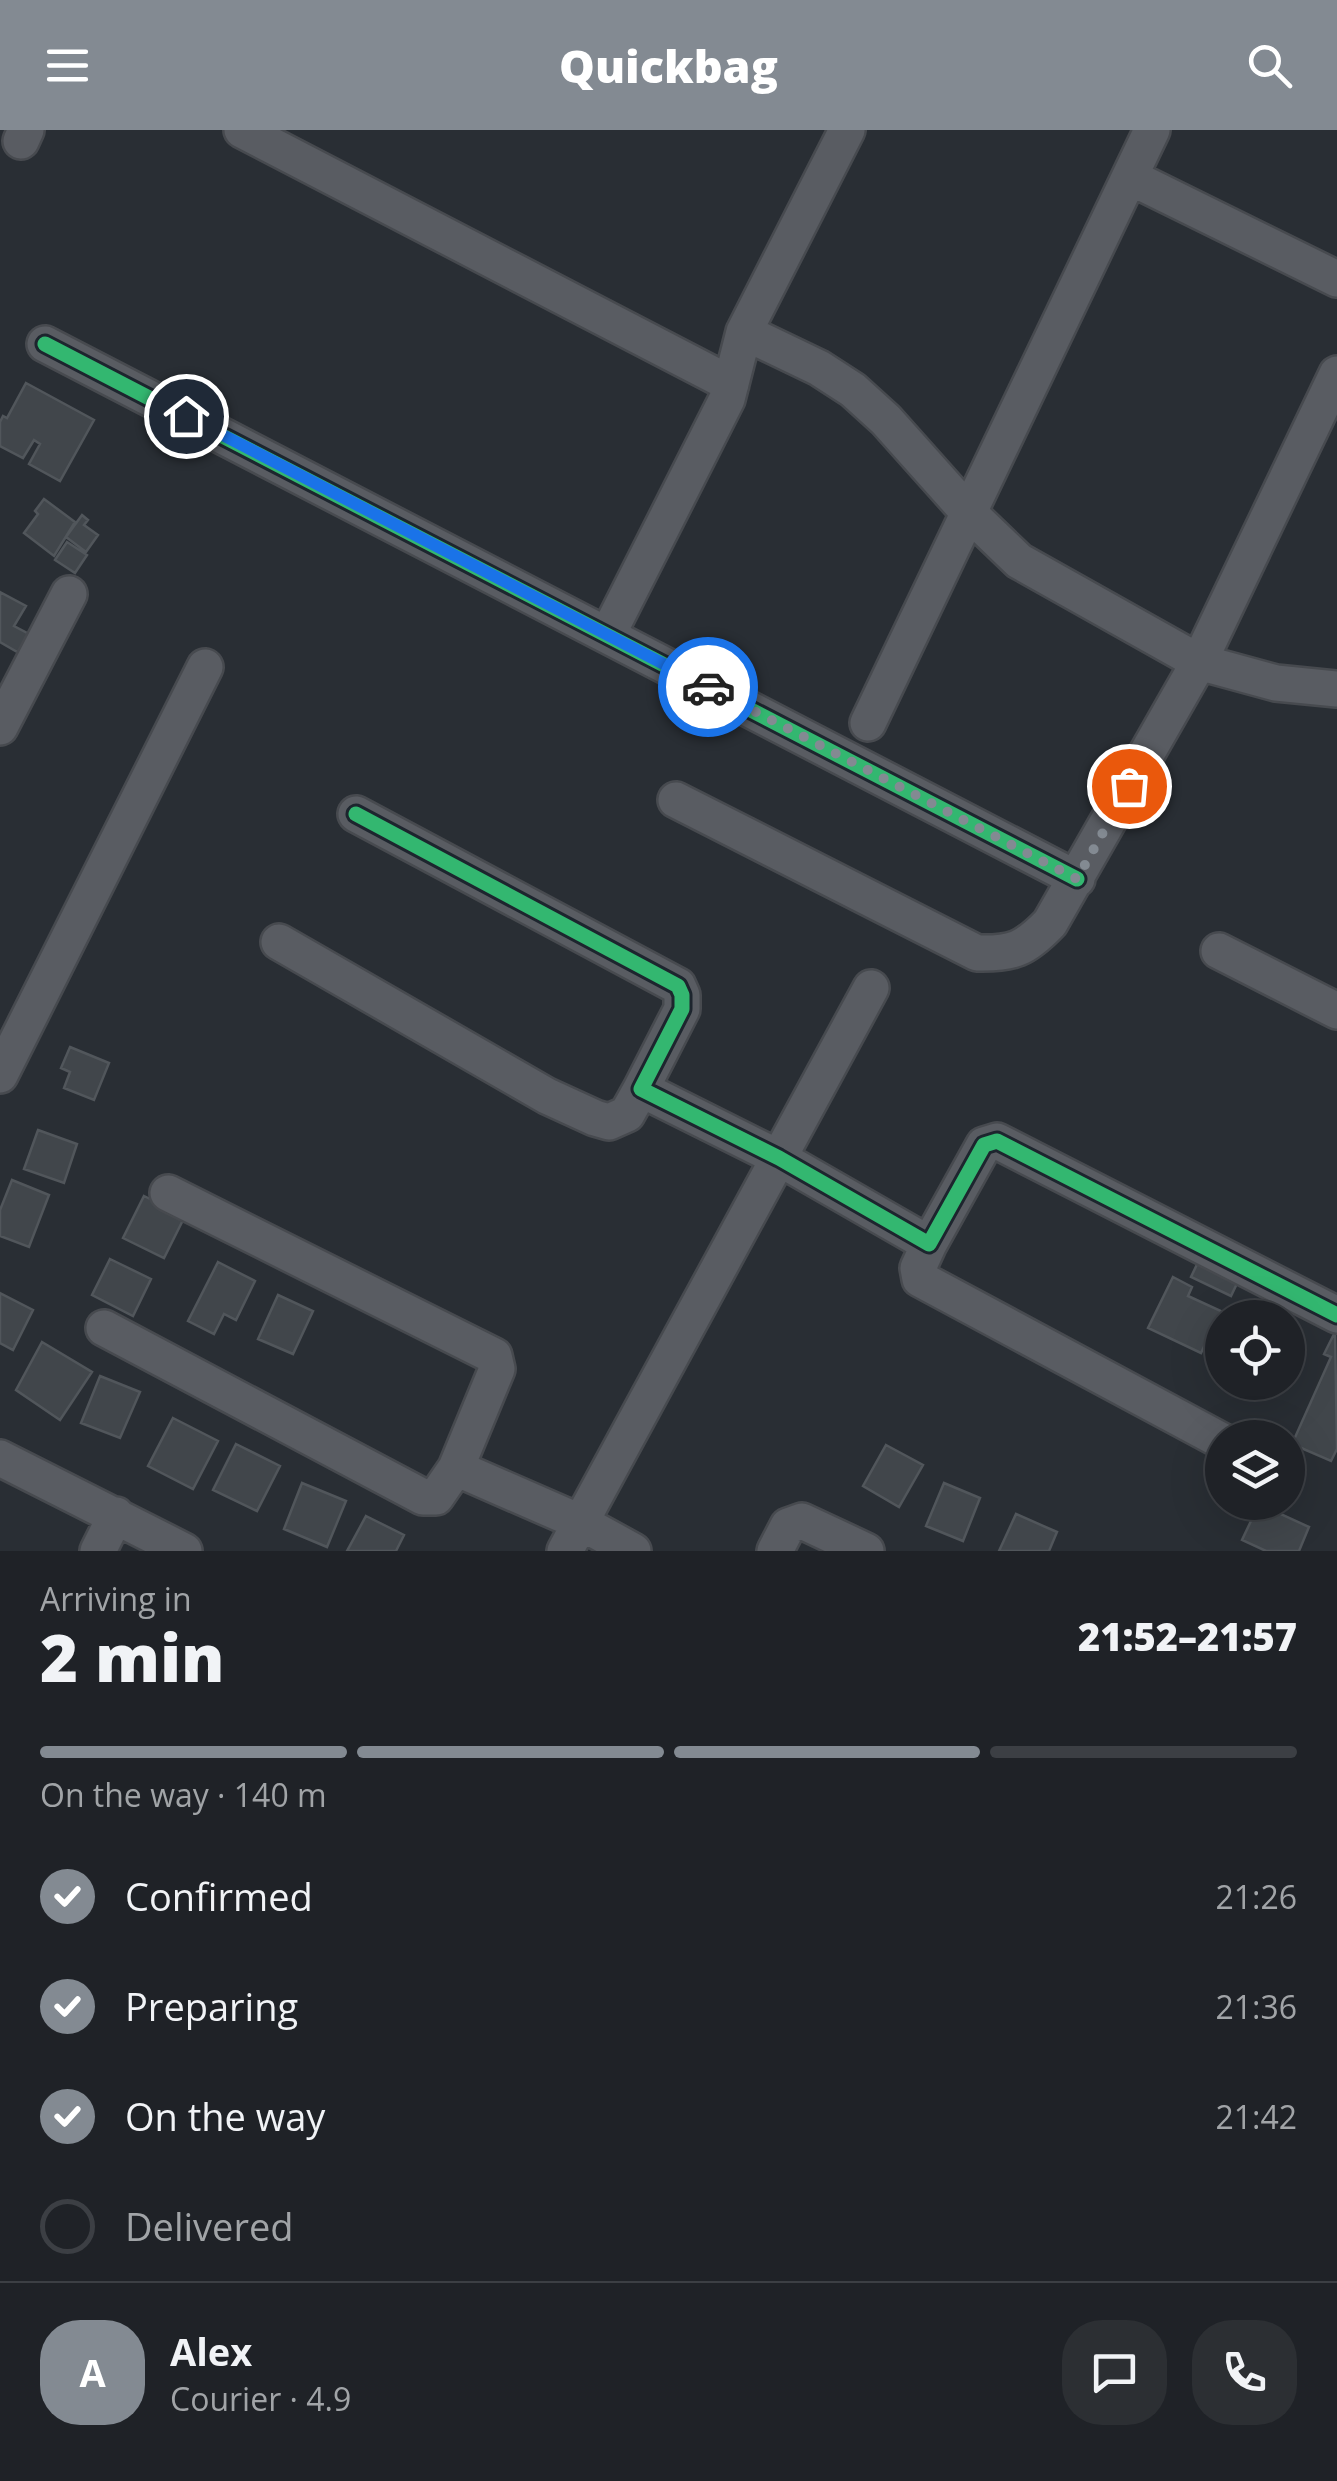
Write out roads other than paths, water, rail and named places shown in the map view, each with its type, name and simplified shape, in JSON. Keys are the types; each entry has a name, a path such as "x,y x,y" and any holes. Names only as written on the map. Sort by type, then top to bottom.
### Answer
{"street":[{"path":"242,130 731,384"},
{"path":"868,723 1152,130"},
{"path":"608,634 727,399 744,332 843,131"},
{"path":"1130,178 1337,279"},
{"path":"744,332 820,368 853,390 886,420 968,512 1020,560 1199,662 1276,684 1337,689"},
{"path":"45,344 1077,879"},
{"path":"676,800 977,953 1008,954 1032,942 1050,924 1077,879 1199,662 1337,374"},
{"path":"0,726 70,594"},
{"path":"0,1075 205,667"},
{"path":"279,942 546,1096 609,1122 628,1114 682,1009 678,986 356,814"},
{"path":"1219,951 1337,1011"},
{"path":"574,1537 871,988"},
{"path":"641,1089 779,1158 930,1244"},
{"path":"1205,1432 920,1280 918,1268 984,1145 997,1141 1337,1315"},
{"path":"104,1328 423,1497 436,1497 456,1468 497,1369 494,1356 168,1193"},
{"path":"0,1458 184,1551"},
{"path":"456,1468 574,1537 633,1551"},
{"path":"98,1551 116,1515"},
{"path":"775,1551 788,1526 802,1521 866,1551"}]}
